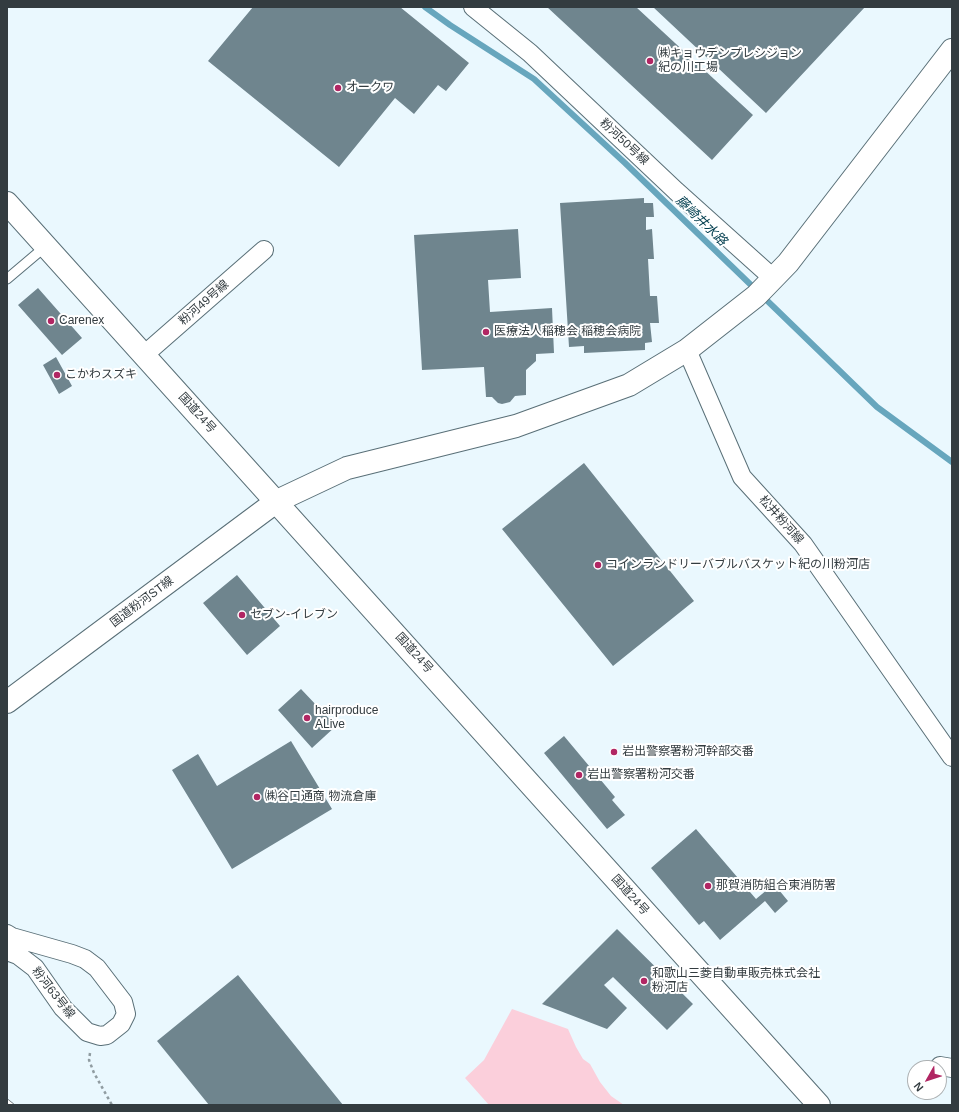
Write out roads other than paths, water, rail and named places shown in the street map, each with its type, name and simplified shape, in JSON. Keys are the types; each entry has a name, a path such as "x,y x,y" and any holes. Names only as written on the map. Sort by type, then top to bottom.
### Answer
{"main road":[{"name":"国道粉河ST線","path":"7,702 277,501 347,468 516,426 629,385 688,350 766,287 788,263 952,50"},
{"name":"国道24号","path":"7,203 277,501 819,1105"}],"street":[{"name":"粉河50号線","path":"473,7 530,53 676,191 766,287"},
{"name":"粉河49号線","path":"144,355 264,250"},
{"name":"松井粉河線","path":"688,350 742,478 803,544 952,757"},
{"name":"粉河63号線","path":"7,934 12,938 72,954 85,959 97,968 124,1002 126,1014 121,1024 107,1035 93,1035 78,1024 63,1008 35,968 18,955 7,951"}],"lane":[{"path":"7,279 46,246"}],"waterway":[{"name":"藤崎井水路","path":"425,7 450,25 534,79 625,163 877,407 952,462"}],"railway":[{"path":"7,1101 12,1105"}],"place":[{"name":"㈱キョウデンプレシジョン 紀の川工場","path":"650,61"},
{"name":"オークワ","path":"338,88"},
{"name":"Carenex","path":"51,321"},
{"name":"医療法人稲穂会 稲穂会病院","path":"486,332"},
{"name":"こかわスズキ","path":"57,375"},
{"name":"コインランドリーバブルバスケット紀の川粉河店","path":"598,565"},
{"name":"セブン-イレブン","path":"242,615"},
{"name":"hairproduce ALive","path":"307,718"},
{"name":"岩出警察署粉河幹部交番","path":"614,752"},
{"name":"岩出警察署粉河交番","path":"579,775"},
{"name":"㈱谷口通商 物流倉庫","path":"257,797"},
{"name":"那賀消防組合東消防署","path":"708,886"},
{"name":"和歌山三菱自動車販売株式会社 粉河店","path":"644,981"}]}
